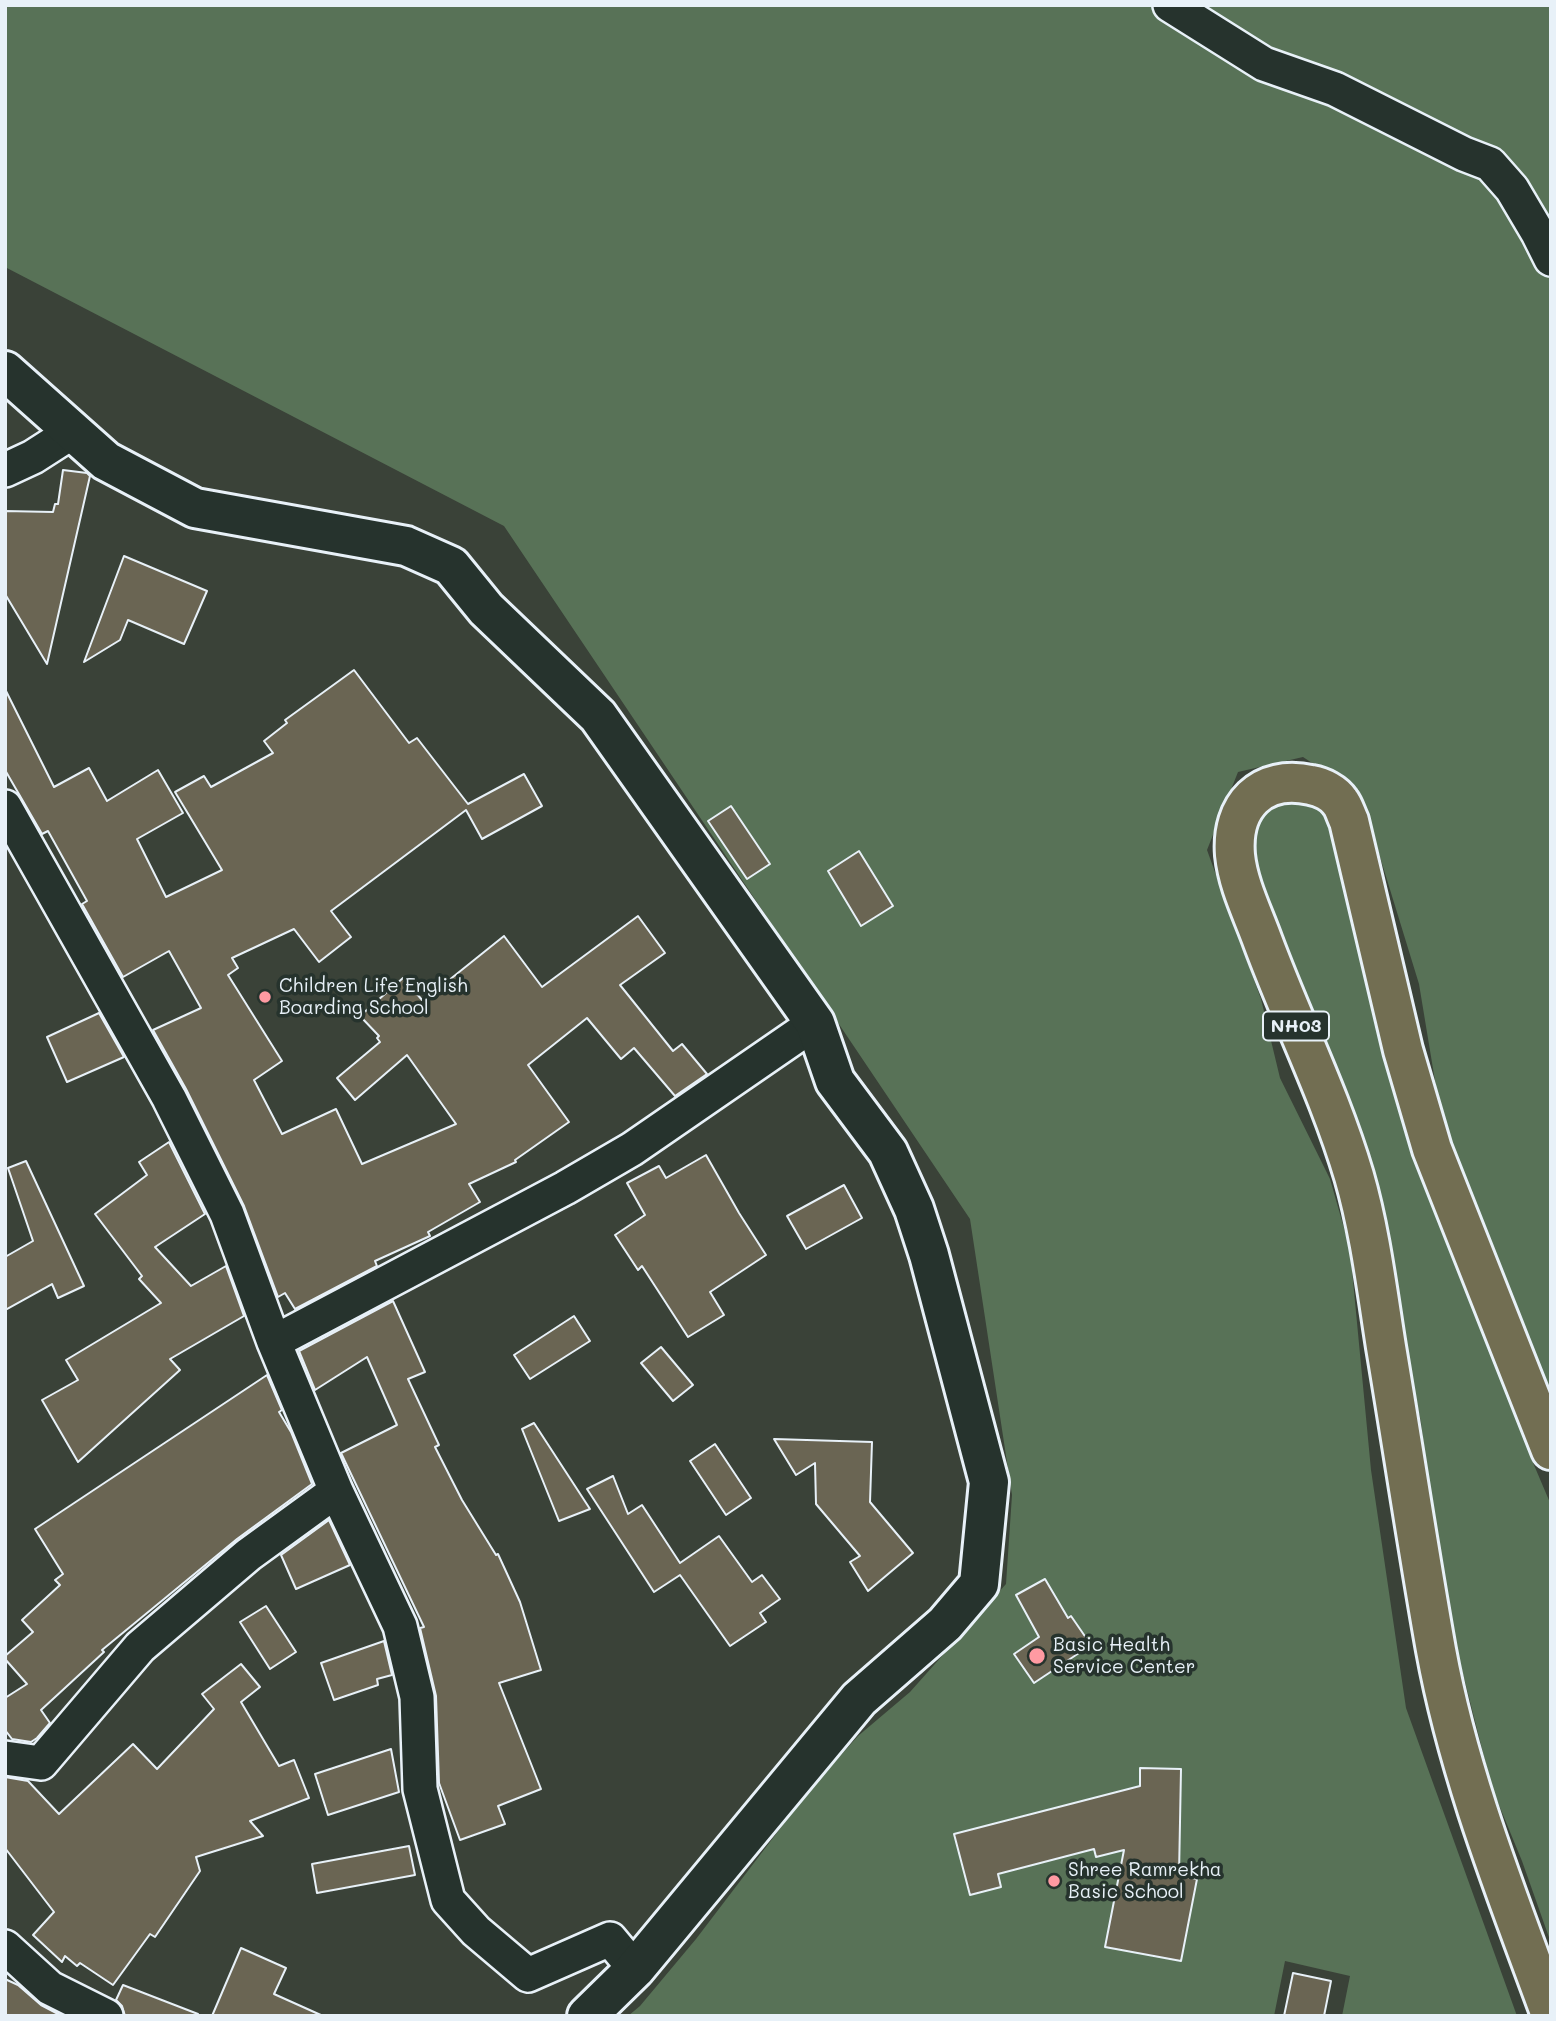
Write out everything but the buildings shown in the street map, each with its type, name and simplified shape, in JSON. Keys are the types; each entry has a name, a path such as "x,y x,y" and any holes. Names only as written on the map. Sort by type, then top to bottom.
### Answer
{"main road":[{"path":"5,371 106,461 195,508 406,546 451,566 486,609 598,716 815,1023 835,1081 888,1152 914,1209 929,1255 989,1482 979,1584 945,1624 859,1699 635,1969 587,2016"},
{"name":"NH03","path":"1551,1450 1432,1149 1403,1050 1349,821 1339,799 1321,787 1298,782 1271,785 1253,795 1244,809 1236,829 1236,856 1251,910 1282,993 1328,1102 1354,1177 1371,1256 1437,1651 1452,1723 1483,1830 1551,2015"}],"street":[{"path":"1170,5 1264,64 1335,89 1490,164 1512,189 1551,259"},
{"path":"5,470 33,457 72,432"},
{"path":"5,807 15,847 169,1098 228,1214 274,1342 336,1491 400,1626 417,1698 420,1789 448,1900 476,1931 528,1975 610,1939 635,1969"},
{"path":"274,1342 565,1188 632,1149 815,1023"},
{"path":"5,1758 41,1763 140,1647 248,1555 336,1491"},
{"path":"5,1947 50,1988 106,2016"}],"green space":[{"path":"5,5 1551,5 1551,1395 1442,1123 1419,984 1361,795 1303,757 1238,772 1207,850 1261,999 1280,1078 1330,1179 1350,1249 1371,1470 1406,1708 1517,2016 1342,2016 1350,1976 1285,1961 1274,2016 628,2016 640,2006 696,1939 808,1792 858,1736 910,1692 1006,1584 1012,1495 970,1219 504,526 5,267"},
{"path":"1273,799 1313,799 1333,820 1363,941 1531,1458 1551,1505 1551,1943 1492,1788 1449,1619 1436,1553 1421,1422 1361,1148 1260,898 1251,831"}],"place":[{"name":"Children Life English Boarding School","path":"265,997"},
{"name":"Basic Health Service Center","path":"1037,1656"},
{"name":"Shree Ramrekha Basic School","path":"1054,1881"}]}
